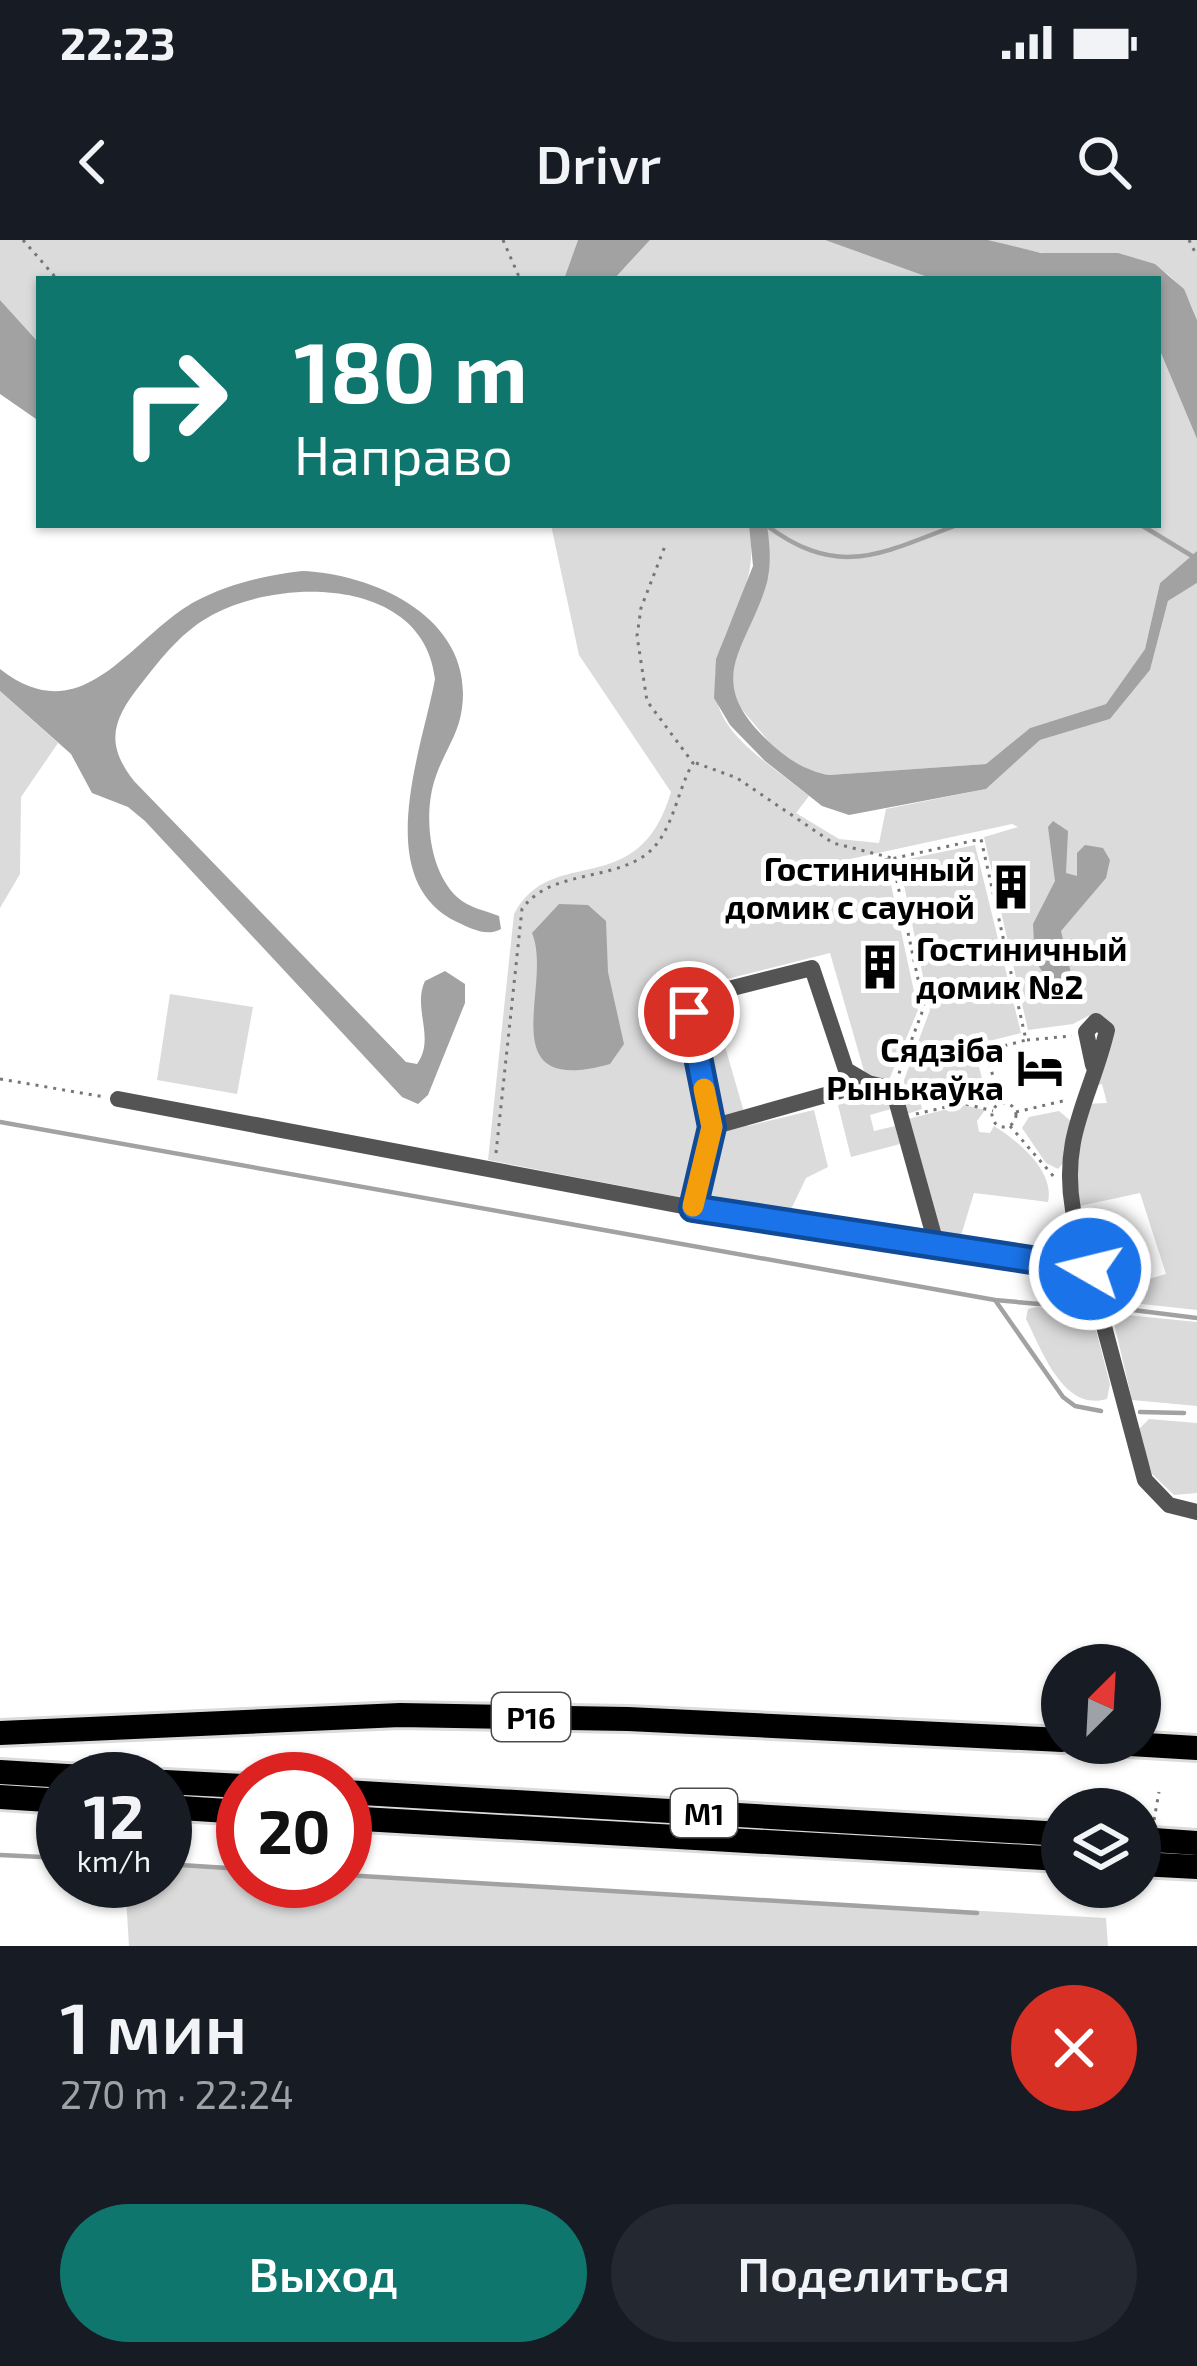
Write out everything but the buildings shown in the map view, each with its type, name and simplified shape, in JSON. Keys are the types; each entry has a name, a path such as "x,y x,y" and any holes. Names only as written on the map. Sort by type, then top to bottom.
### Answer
{"highway":[{"name":"Р16","path":"0,1733 400,1715 628,1719 1041,1739"},
{"path":"1186,1747 1197,1730"},
{"path":"0,1772 36,1774"},
{"name":"М1","path":"372,1794 1041,1833"},
{"path":"0,1797 36,1799"},
{"name":"М1","path":"372,1820 1041,1858"},
{"path":"1161,1841 1197,1843"},
{"path":"1161,1865 1197,1868"}],"lane":[{"path":"693,1208 712,1127 689,1012 697,997 812,968 846,1070 868,1083 893,1089 937,1247"},
{"path":"1087,1036 1091,1023 1106,1025 1081,1099 1067,1175 1125,1420 1145,1480 1159,1499 1197,1512"},
{"path":"712,1127 868,1083"},
{"path":"118,1099 693,1208 1090,1269"}],"path":[{"path":"23,240 54,276"},
{"path":"503,240 519,276"},
{"path":"1189,240 1197,256"},
{"path":"665,546 641,608 638,636 647,701 693,763 720,769 833,843 892,858"},
{"path":"494,1173 521,909 547,888 644,856 664,834 693,763"},
{"path":"832,872 981,839 1026,1040"},
{"path":"892,858 924,1007 893,1089"},
{"path":"1081,1099 1016,1112 1002,1104 985,1052 1026,1040 1087,1036"},
{"path":"0,1079 118,1099"},
{"path":"992,1081 939,1097 993,1111"},
{"path":"902,1117 964,1103"},
{"path":"993,1111 1002,1104"},
{"path":"993,1111 996,1124 1010,1126 1060,1189"},
{"path":"1010,1126 1016,1112"}],"shaded area":[{"path":"0,240 578,240 565,276 36,276 36,340 0,300"},
{"path":"578,240 650,240 617,276 565,276"},
{"path":"650,240 825,240 925,276 617,276"},
{"path":"825,240 988,240 1041,253 1118,253 1155,264 1184,289 1197,320 1197,439 1161,353 1161,276 925,276"},
{"path":"988,240 1197,240 1197,320 1175,280 1144,262 1045,253"},
{"path":"0,300 36,340 36,419 0,394"},
{"path":"1161,353 1197,439 1197,551 1160,583 1145,649 1106,704 1030,728 986,764 812,773 776,750 739,706 731,682 740,641 769,574 767,528 1161,528"},
{"path":"552,528 749,528 749,571 715,677 725,721 759,757 809,796 796,813 839,839 879,843 886,809 986,789 1040,740 1110,719 1150,670 1168,601 1197,583 1197,1310 1123,1302 1103,1292 1166,1274 1140,1193 1080,1206 1075,1182 1084,1104 1107,1103 1102,1084 1090,1087 1110,1024 1092,1014 1073,1024 1028,1030 984,837 1018,827 1012,824 827,864 832,879 887,866 918,1010 889,1080 872,1080 864,1071 830,953 707,984 748,1126 814,1110 828,1167 806,1178 787,1218 488,1160 514,914 530,893 550,880 617,861 638,848 656,826 671,792 579,655"},
{"path":"749,528 767,528 770,565 735,666 737,700 780,751 829,775 986,764 1030,728 1106,704 1145,649 1160,583 1197,551 1197,583 1168,601 1150,670 1110,719 1040,740 986,789 849,815 822,806 765,761 730,725 714,698 716,659 753,566"},
{"path":"302,571 360,581 388,592 436,626 452,649 462,677 462,708 432,790 431,840 447,885 467,904 499,916 501,929 485,932 457,922 431,902 415,876 408,845 409,811 435,679 425,646 406,621 379,604 347,595 277,594 243,602 203,620 165,654 124,709 116,731 118,755 134,781 406,1062 417,1064 422,1054 425,981 445,971 465,984 465,1003 428,1095 418,1104 402,1097 145,821 128,807 92,793 71,754 0,691 0,669 30,686 57,691 82,686 196,601 247,581"},
{"path":"0,691 58,743 21,797 20,874 0,908"},
{"path":"1053,821 1068,831 1066,873 1077,876 1077,853 1085,845 1103,848 1110,860 1106,878 1061,931 1074,986 1066,994 1053,989 1035,960 1033,924 1055,881 1048,827"},
{"path":"975,845 1021,1033 973,1045 982,1078 919,1091 922,1109 907,1114 901,1088 930,1010 899,861"},
{"path":"559,904 588,905 606,921 608,972 624,1044 610,1064 573,1070 549,1065 538,1051 534,1031 537,955 532,933"},
{"path":"170,994 253,1007 237,1094 157,1080"},
{"path":"886,1092 891,1109 870,1115 874,1131 895,1126 900,1144 851,1157 838,1105"},
{"path":"963,1105 985,1110 977,1121 979,1132 990,1133 994,1126 1033,1158 1046,1179 1048,1202 974,1193 959,1242 940,1243 908,1119"},
{"path":"1059,1111 1072,1122 1065,1161 1058,1169 1046,1163 1022,1128 1029,1117"},
{"path":"1028,1309 1081,1311 1093,1319 1110,1384 1107,1399 1092,1401 1066,1388 1026,1319"},
{"path":"1126,1315 1197,1322 1197,1406 1132,1400 1114,1323"},
{"path":"1149,1419 1197,1423 1197,1493 1174,1495 1152,1474 1137,1431"},
{"path":"192,1866 216,1867 216,1908 372,1908 372,1877 1106,1918 1108,1946 129,1946 127,1908 192,1908"}],"waterway":[{"path":"771,528 792,542 839,557 883,552 949,528"},
{"path":"1146,528 1197,559"},
{"path":"0,1122 995,1300 1073,1307"},
{"path":"995,1300 1063,1397 1075,1406 1101,1411"},
{"path":"1117,1308 1197,1318"},
{"path":"1140,1412 1184,1413"},
{"path":"0,1855 36,1857"},
{"path":"192,1866 216,1867"},
{"path":"372,1877 977,1913"}],"slow traffic":[{"path":"693,1206 712,1127 704,1089"}],"place":[{"name":"Гостиничный домик с сауной","path":"1011,887"},
{"name":"Гостиничный домик №2","path":"880,967"},
{"name":"Сядзіба Рынькаўка","path":"1040,1068"}],"route":[{"path":"689,1012 712,1127 694,1187 693,1208 1090,1269"}]}
